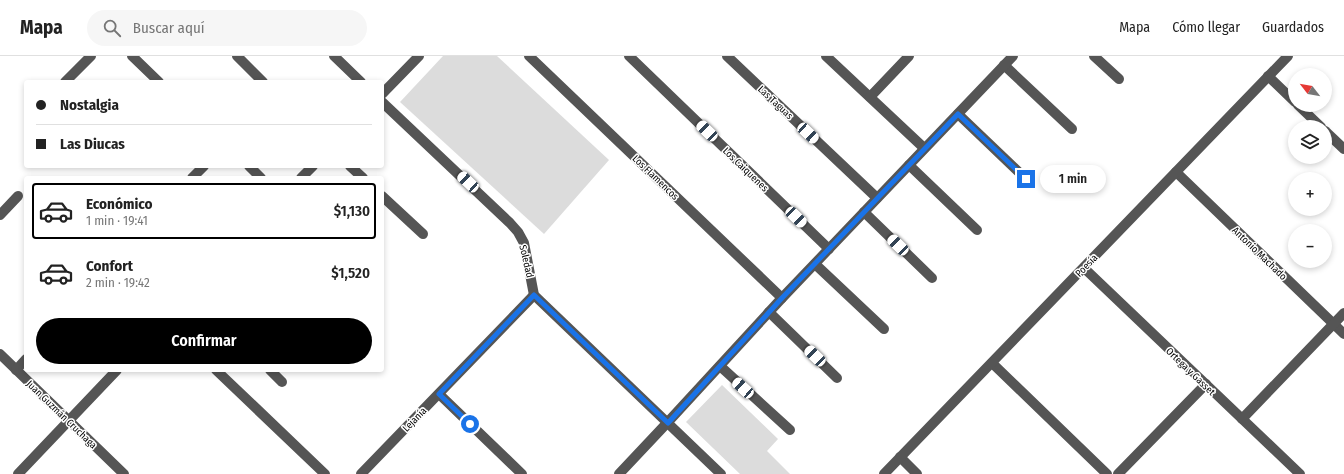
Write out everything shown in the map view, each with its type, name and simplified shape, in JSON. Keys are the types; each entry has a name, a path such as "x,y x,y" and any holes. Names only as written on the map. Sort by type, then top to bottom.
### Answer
{"street":[{"path":"68,80 91,56"},
{"path":"132,56 158,80"},
{"path":"236,56 261,80"},
{"path":"334,56 359,80"},
{"path":"384,92 419,56"},
{"name":"Los Flamencos","path":"529,56 782,298"},
{"name":"Los Caiquenes","path":"629,56 829,249"},
{"name":"Las Taguas","path":"727,56 877,198"},
{"path":"826,56 924,148"},
{"path":"870,97 909,56"},
{"path":"619,474 668,423 782,298 1013,56"},
{"path":"1094,56 1119,79"},
{"name":"Poesía","path":"884,474 1288,56"},
{"path":"1004,65 1072,129"},
{"path":"1268,76 1288,95"},
{"name":"Soledad","path":"384,104 518,232 524,243 534,295"},
{"path":"1305,112 1314,120"},
{"path":"958,114 1026,179"},
{"path":"1332,138 1344,149"},
{"path":"909,165 977,230"},
{"path":"194,176 202,168"},
{"path":"251,168 259,176"},
{"path":"304,176 311,168"},
{"path":"352,168 361,176"},
{"name":"Antonio Machado","path":"1176,172 1344,334"},
{"path":"0,215 18,196"},
{"path":"384,198 423,234"},
{"path":"864,212 932,278"},
{"path":"815,264 884,329"},
{"name":"Ortega y Gasset","path":"1084,268 1300,474"},
{"path":"534,295 720,474"},
{"name":"Lejanía","path":"361,474 534,295"},
{"path":"769,312 837,378"},
{"path":"1242,419 1344,313"},
{"name":"Juan Guzmán Cruchaga","path":"0,354 124,474"},
{"path":"16,370 24,361"},
{"path":"992,363 1107,474"},
{"path":"720,366 790,430"},
{"path":"18,474 115,372"},
{"path":"218,372 325,474"},
{"path":"272,372 282,382"},
{"path":"1118,474 1206,384"},
{"path":"439,394 522,474"},
{"path":"900,457 917,474"}],"shaded area":[{"path":"443,56 497,56 609,160 544,234 400,102"},
{"path":"722,385 778,439 767,451 790,474 740,474 686,422"}],"route":[{"path":"470,424 439,394 534,295 668,423 782,298 958,114 1026,179"}]}
